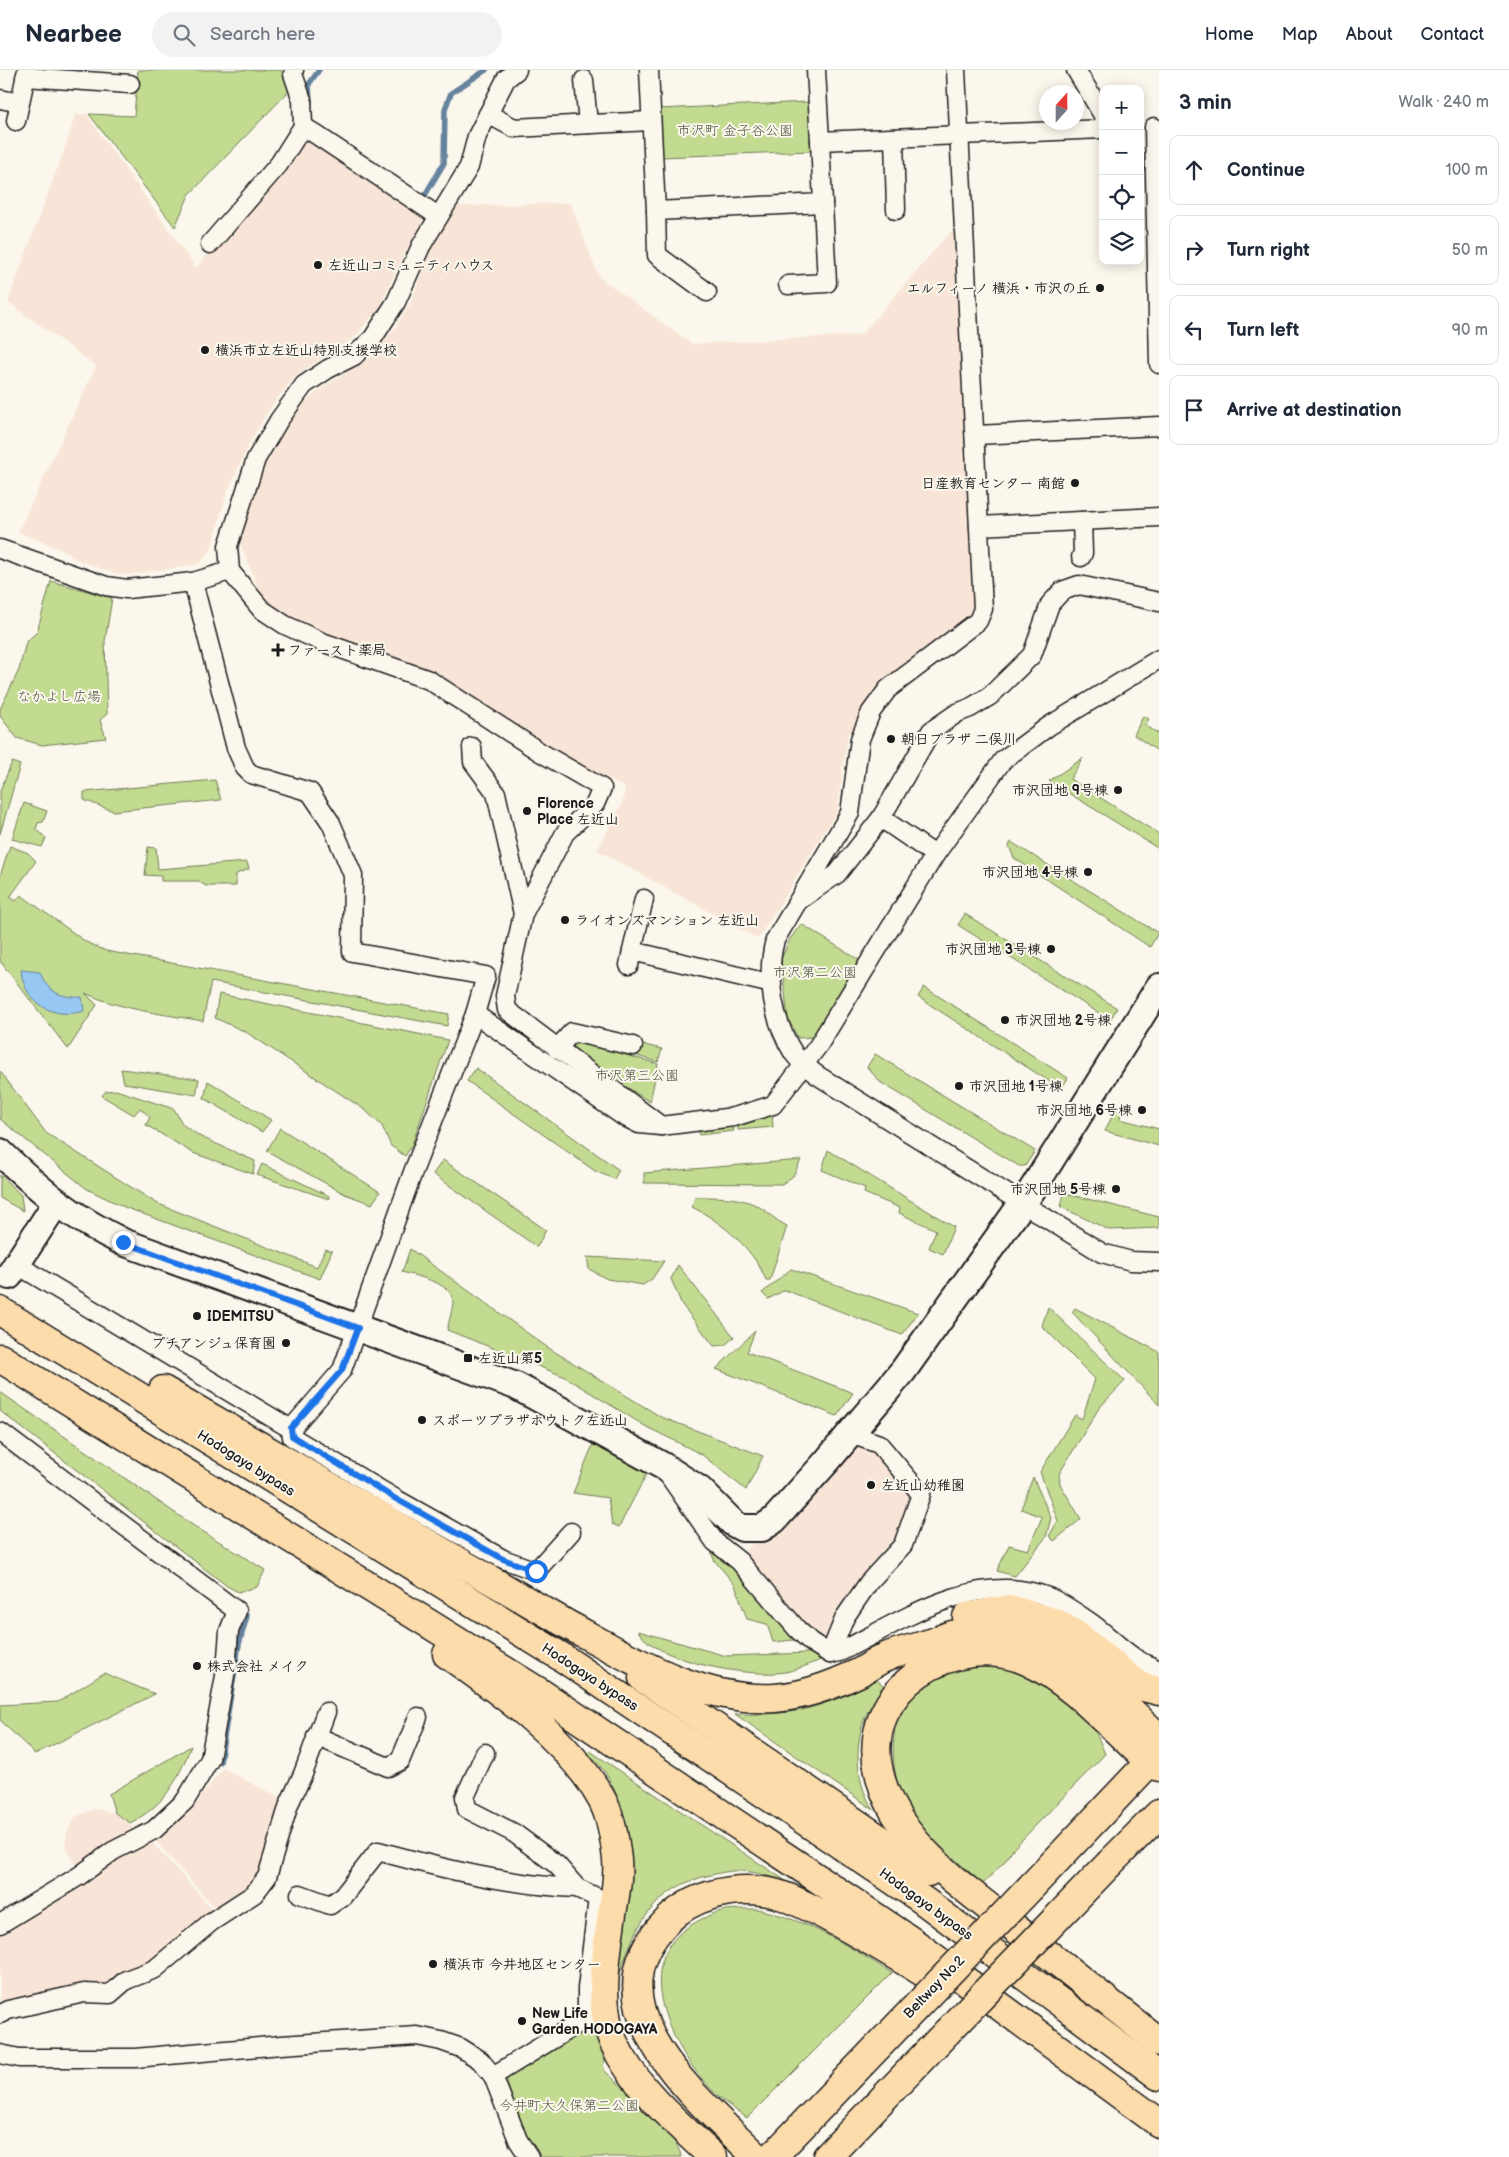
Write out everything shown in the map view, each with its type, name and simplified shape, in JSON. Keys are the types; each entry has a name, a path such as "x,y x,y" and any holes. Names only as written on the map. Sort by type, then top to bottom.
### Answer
{"main road":[{"path":"3,1313 158,1387 508,1590 639,1663 695,1687 734,1695 774,1698 800,1694 858,1673 957,1620 980,1613 1009,1609 1056,1623 1076,1635 1138,1686 1159,1691"},
{"name":"Hodogaya bypass","path":"3,1313 571,1664 924,1901 1159,2076"},
{"path":"0,1358 539,1692 914,1943 1151,2116"},
{"path":"238,1506 450,1656 563,1747 585,1773 602,1799 612,1830 617,1861 604,1996 609,2027 614,2042 626,2064 651,2094 711,2156"},
{"path":"508,1590 588,1641 934,1877 1159,2042"},
{"path":"904,1650 952,1635 994,1628 1023,1631 1047,1641 1069,1656 1157,1755"},
{"path":"1157,1755 1050,1673 1026,1660 986,1650 951,1656 912,1677 896,1694 882,1721 877,1746 879,1772 888,1799 902,1826 926,1855 953,1879 1159,2042"},
{"name":"Beltway No.2","path":"772,2157 1157,1755"},
{"path":"827,2157 1159,1814"},
{"path":"757,2157 687,2088 660,2054 643,2022 638,1996 640,1968 651,1942 665,1923 685,1906 697,1900 736,1890 764,1891 796,1901 857,1932 1151,2116"}],"street":[{"path":"210,244 279,164 304,126 302,100 293,74 294,70"},
{"path":"517,70 506,79 477,136 469,167 421,246 396,302 373,338 354,356 328,369 304,385 279,420 256,459 228,546 230,571 261,609 285,625 322,642 384,662 429,680 472,712 602,788 595,804 565,833 523,914 506,996 507,1010 661,1126"},
{"path":"649,70 657,255 707,292"},
{"path":"788,285 827,283 816,70"},
{"path":"956,70 960,188 976,435 983,609 978,621 888,689 871,712 860,739 850,813 816,868 801,899 776,940 770,959 773,1006 795,1055 805,1065 1102,1253 1131,1261 1159,1262"},
{"path":"1076,70 1099,108"},
{"path":"16,121 26,74 100,76 130,84"},
{"path":"584,80 588,124"},
{"path":"0,99 20,103"},
{"path":"488,114 514,128 652,121"},
{"path":"304,126 438,216"},
{"path":"1151,127 1157,228 1159,364"},
{"path":"820,140 1099,129"},
{"path":"894,138 896,210"},
{"path":"656,211 823,203"},
{"path":"976,435 1159,426"},
{"path":"979,526 1159,517"},
{"path":"1081,557 1083,553 1082,521"},
{"path":"0,549 106,586 127,589 193,582 230,571"},
{"path":"193,582 236,748 245,768 251,774 310,792 331,823 353,875 352,952 486,976 475,1014 413,1172 342,1370 291,1428 292,1436 396,1499 503,1559 536,1571 571,1532"},
{"path":"801,899 837,874 881,818 931,731 957,713 970,708 990,696 1032,655 1050,604 1062,591 1073,582 1079,586 1159,602"},
{"path":"475,1014 623,1116 639,1124 661,1126 734,1117 773,1105 825,1037 935,855 1002,760 1049,726 1159,659"},
{"path":"472,747 473,762 496,793 523,914"},
{"path":"881,818 935,855"},
{"path":"644,899 630,958 772,984"},
{"path":"0,1152 56,1203 82,1220 123,1242 516,1386 588,1423 663,1466 700,1490 733,1522 742,1528 762,1528 774,1520 851,1434 903,1371 1023,1204 1159,987"},
{"path":"557,1049 572,1032 634,1046"},
{"path":"56,1203 12,1270 291,1428"},
{"path":"0,1432 237,1611 229,1631 226,1670 210,1759 185,1801 154,1830 113,1851 79,1876 0,1924"},
{"path":"830,1654 845,1617 869,1582 903,1545 921,1494 879,1444 851,1434"},
{"path":"663,1466 675,1487 715,1542 739,1561 811,1642 830,1654 840,1652 930,1606 960,1594 988,1590 1018,1591 1047,1597 1056,1602 1088,1620 1136,1659 1159,1670"},
{"path":"0,2014 8,2010 84,1993 110,1994 126,1980 155,1969 211,1922 254,1894 271,1879 289,1804 303,1774 326,1712"},
{"path":"316,1736 388,1767 400,1761 418,1717"},
{"path":"485,1753 465,1797 467,1810 514,1833 557,1865 576,1888"},
{"path":"300,1894 330,1905 343,1896 378,1851 454,1871 533,1886 576,1888 598,1898 587,1988 587,2018 493,2076"},
{"path":"0,2054 19,2058 135,2058 281,2044 417,2036 461,2048 480,2060 493,2076 518,2140 529,2157"}],"shaded area":[{"name":"横浜市立左近山特別支援学校","path":"86,114 196,268 304,135 424,219 401,260 380,307 354,338 299,373 272,405 250,442 227,493 211,550 199,564 127,575 113,573 75,559 65,551 18,532 96,366 8,302 67,142 75,115"},
{"path":"570,203 599,277 692,344 861,335 959,222 975,612 971,619 889,677 872,695 852,732 849,732 838,810 758,939 597,850 622,804 625,788 545,746 412,663 375,648 321,635 294,619 282,616 263,600 238,538 257,478 278,439 304,403 323,387 369,359 394,330 411,302 431,247 458,206"},
{"path":"851,1439 875,1446 915,1493 900,1539 831,1644 823,1644 739,1558"},
{"path":"223,1768 283,1800 265,1869 252,1885 215,1908 154,1839 187,1815"},
{"path":"95,1809 115,1813 135,1829 106,1844 76,1866 65,1846 67,1832 75,1817"},
{"path":"151,1841 214,1911 156,1962 109,1989 0,2010 0,1933 114,1859"}],"green space":[{"path":"138,70 281,70 290,90 189,195 175,227 89,114 134,116"},
{"name":"市沢町 金子谷公園","path":"809,102 811,151 662,157 659,109"},
{"name":"なかよし広場","path":"51,581 112,598 105,641 107,714 100,720 106,738 42,745 17,738 0,716 0,709 19,670 26,642 37,632"},
{"path":"1143,716 1149,719 1145,725 1159,734 1159,752 1134,735"},
{"path":"1083,758 1070,779 1159,834 1159,849 1049,781"},
{"path":"12,762 20,765 0,834 0,791"},
{"path":"215,780 221,800 113,811 84,800 84,792"},
{"path":"24,803 47,811 43,822 38,823 36,829 46,838 42,847 12,839"},
{"path":"1011,842 1158,933 1150,947 1014,858 1009,846"},
{"path":"10,846 28,853 36,861 10,897 16,901 21,895 86,942 106,951 449,1014 447,1026 211,982 203,1021 113,1004 85,993 97,1005 68,1049 0,961 0,876"},
{"path":"148,847 156,848 158,869 247,862 249,869 236,874 236,886 206,886 198,881 161,881 161,876 145,875"},
{"path":"965,914 1117,1008 1110,1020 958,925"},
{"name":"市沢第二公園","path":"801,924 861,961 813,1037 798,1038 788,1019 781,959 790,939"},
{"path":"924,987 1068,1078 1061,1089 918,997"},
{"path":"219,994 448,1040 412,1145 405,1156 391,1146 382,1126 365,1110 246,1032 215,1018"},
{"path":"577,1030 662,1049 658,1062 576,1038"},
{"name":"市沢第三公園","path":"576,1041 658,1064 650,1102 571,1051"},
{"path":"875,1054 1035,1151 1025,1166 1019,1166 880,1082 867,1067"},
{"path":"476,1068 619,1170 614,1179 595,1171 467,1081"},
{"path":"121,1069 199,1079 196,1095 124,1083"},
{"path":"0,1071 46,1133 156,1203 317,1267 325,1249 332,1251 320,1279 124,1207 87,1189 0,1119"},
{"path":"208,1081 271,1120 262,1132 204,1098"},
{"path":"116,1090 174,1109 183,1125 201,1137 255,1161 253,1174 193,1153 146,1125 150,1117 140,1108 134,1115 102,1096 106,1091"},
{"path":"1117,1106 1122,1106 1120,1119 1159,1129 1159,1146 1105,1131"},
{"path":"772,1114 773,1127 738,1130 738,1124"},
{"path":"733,1125 734,1131 699,1135 699,1131"},
{"path":"280,1128 380,1192 372,1204 345,1194 267,1151"},
{"path":"828,1150 954,1227 943,1254 929,1248 936,1230 899,1213 900,1208 864,1193 865,1188 822,1170"},
{"path":"443,1160 546,1230 537,1247 433,1174"},
{"path":"801,1160 793,1176 782,1184 644,1183 644,1173"},
{"path":"262,1164 329,1196 329,1199 257,1175"},
{"path":"0,1175 21,1195 23,1211 0,1198"},
{"path":"1064,1193 1159,1217 1159,1228 1109,1230 1061,1207"},
{"path":"695,1197 743,1200 758,1206 787,1226 770,1280 766,1280 753,1257 735,1237 714,1220 692,1207"},
{"path":"410,1249 547,1347 661,1417 763,1456 746,1490 701,1454 645,1426 563,1376 447,1330 453,1303 451,1296 441,1285 425,1278 402,1272"},
{"path":"587,1257 664,1261 652,1279 643,1285 607,1279 589,1269"},
{"path":"678,1265 734,1337 725,1345 714,1346 682,1305 671,1279"},
{"path":"791,1269 918,1313 902,1335 785,1290 768,1299 762,1293"},
{"path":"1048,1307 1125,1381 1099,1408 1059,1474 1060,1484 1081,1519 1054,1541 1049,1536 1058,1521 1040,1472 1075,1415 1082,1419 1095,1379 1042,1326"},
{"path":"1075,1308 1159,1352 1159,1405 1072,1312"},
{"path":"755,1331 747,1352 853,1393 837,1416 716,1369"},
{"path":"0,1392 194,1526 265,1570 257,1587 238,1592 227,1586 0,1411"},
{"path":"594,1442 648,1471 619,1527 612,1524 608,1498 573,1493"},
{"path":"1033,1477 1051,1518 1046,1537 1015,1576 997,1571 1009,1545 1028,1550 1042,1517 1021,1509"},
{"path":"718,1546 804,1639 773,1642 767,1624 747,1619 735,1585 714,1560 711,1551"},
{"path":"638,1631 726,1656 810,1653 821,1660 785,1672 770,1673 728,1670 683,1659 664,1651 648,1642"},
{"path":"992,1665 1023,1673 1069,1705 1095,1730 1105,1754 1012,1850 1005,1861 983,1884 935,1841 910,1811 897,1783 893,1748 899,1713 917,1687 955,1666"},
{"path":"104,1673 155,1694 35,1754 0,1720 0,1705 58,1702"},
{"path":"877,1680 884,1686 864,1720 858,1755 858,1766 863,1789 874,1810 735,1714 793,1712 824,1704"},
{"path":"191,1746 175,1781 161,1800 152,1808 130,1823 115,1813 109,1794"},
{"path":"590,1751 786,1881 753,1872 733,1871 691,1881 674,1889 648,1913 630,1944 618,1981 628,1877 625,1825 608,1777 588,1753"},
{"path":"757,1909 811,1927 892,1973 747,2118 718,2096 685,2056 664,2010 660,1987 661,1965 670,1944 688,1927 721,1911"},
{"name":"今井町大久保第二公園","path":"593,2027 605,2061 603,2065 605,2071 659,2122 676,2145 682,2157 541,2157 527,2136 507,2084 507,2075"}],"water":[{"path":"21,970 40,972 51,989 61,995 82,997 84,1011 62,1013 42,1007 28,992 23,982"}],"waterway":[{"path":"310,103 309,84 319,70"},
{"path":"425,195 444,163 445,109 451,93 486,70"},
{"path":"220,1762 239,1644 247,1616"}],"place":[{"name":"左近山コミュニティハウス","path":"318,265"},
{"name":"エルフィーノ 横浜・市沢の丘","path":"1100,288"},
{"name":"横浜市立左近山特別支援学校","path":"205,350"},
{"name":"日産教育センター 南館","path":"1075,483"},
{"name":"ファースト薬局","path":"278,650"},
{"name":"朝日プラザ 二俣川","path":"891,739"},
{"name":"市沢団地 9号棟","path":"1118,790"},
{"name":"Florence Place 左近山","path":"527,811"},
{"name":"市沢団地 4号棟","path":"1088,872"},
{"name":"ライオンズマンション 左近山","path":"565,920"},
{"name":"市沢団地 3号棟","path":"1051,949"},
{"name":"市沢団地 2号棟","path":"1005,1020"},
{"name":"市沢団地 1号棟","path":"959,1086"},
{"name":"市沢団地 6号棟","path":"1142,1110"},
{"name":"市沢団地 5号棟","path":"1116,1189"},
{"name":"IDEMITSU","path":"197,1316"},
{"name":"プチアンジュ保育園","path":"286,1343"},
{"name":"左近山第5","path":"468,1358"},
{"name":"スポーツプラザホウトク左近山","path":"422,1420"},
{"name":"左近山幼稚園","path":"871,1485"},
{"name":"株式会社 メイク","path":"197,1666"},
{"name":"横浜市 今井地区センター","path":"433,1964"},
{"name":"New Life Garden HODOGAYA","path":"522,2021"}],"route":[{"path":"123,1242 358,1328 342,1370 291,1428 292,1436 396,1499 503,1559 536,1571"}]}
